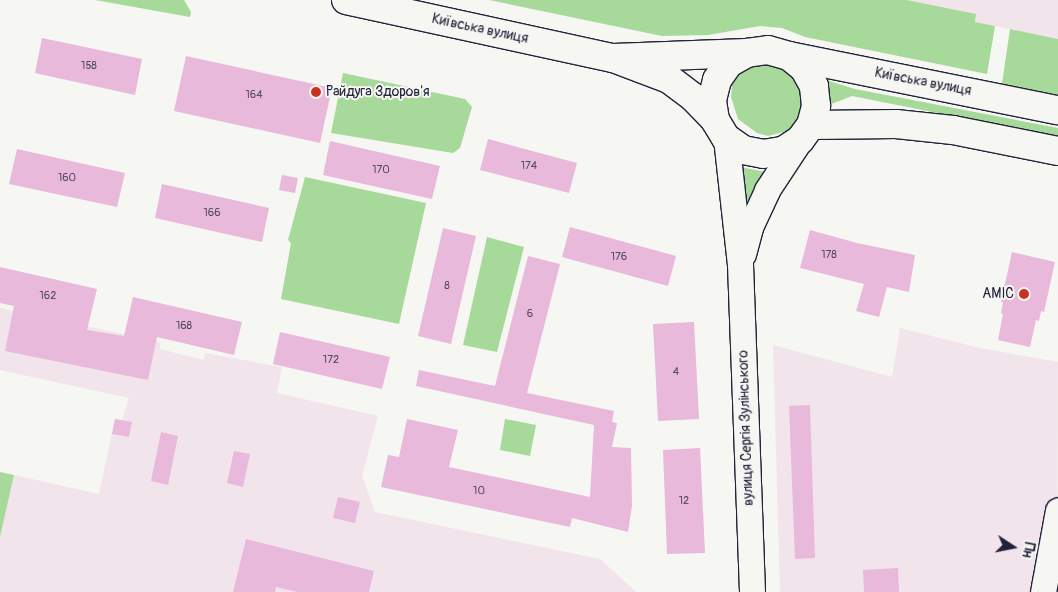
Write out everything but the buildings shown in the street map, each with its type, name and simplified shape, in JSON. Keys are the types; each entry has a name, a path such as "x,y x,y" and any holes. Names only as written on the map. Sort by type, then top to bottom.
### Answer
{"main road":[{"name":"Київська вулиця","path":"346,0 614,58"},
{"path":"768,50 788,56 804,68 814,86 816,106 806,132 783,151 763,154 743,150 721,129 694,98 669,80 614,58 768,50"},
{"path":"721,129 712,100 717,80 729,63 747,52"},
{"name":"Київська вулиця","path":"788,56 1058,110"},
{"path":"806,132 896,124 954,130 1058,150"}],"street":[{"path":"721,129 740,264"},
{"path":"740,264 751,225 767,190 806,132"},
{"name":"вулиця Сергія Зулінського","path":"740,264 752,592"},
{"path":"1043,592 1058,510"}],"shaded area":[{"path":"907,0 1058,0 1058,39 975,22 976,14"},
{"path":"0,308 160,342 160,349 204,360 205,353 282,367 277,393 378,416 362,476 375,512 600,559 636,592 0,592 0,537 14,475 99,494 115,419 122,421 129,398 0,370"},
{"path":"900,328 980,348 1058,362 1057,592 780,592 773,345 892,377"}],"green space":[{"path":"95,0 184,0 191,12 190,17"},
{"path":"489,0 907,0 976,14 975,22 995,26 987,74 805,37 782,28 760,26 708,35 662,36"},
{"path":"1010,29 1058,39 1058,95 1002,84"},
{"path":"755,59 799,69 806,113 791,130 768,136 757,133 738,119 731,97 732,85 745,66"},
{"path":"343,73 465,99 472,107 460,148 453,153 331,133"},
{"path":"826,80 855,89 1058,128 1058,137 852,96 829,105"},
{"path":"736,166 765,172 739,217"},
{"path":"305,177 426,203 399,324 281,299 291,243 288,240"},
{"path":"487,237 524,247 497,352 463,345"},
{"path":"505,419 536,425 530,456 500,450"},
{"path":"0,472 14,475 0,537"}],"place":[{"name":"Райдуга Здоров'я","path":"316,92"},
{"name":"АМІС","path":"1024,294"}]}
